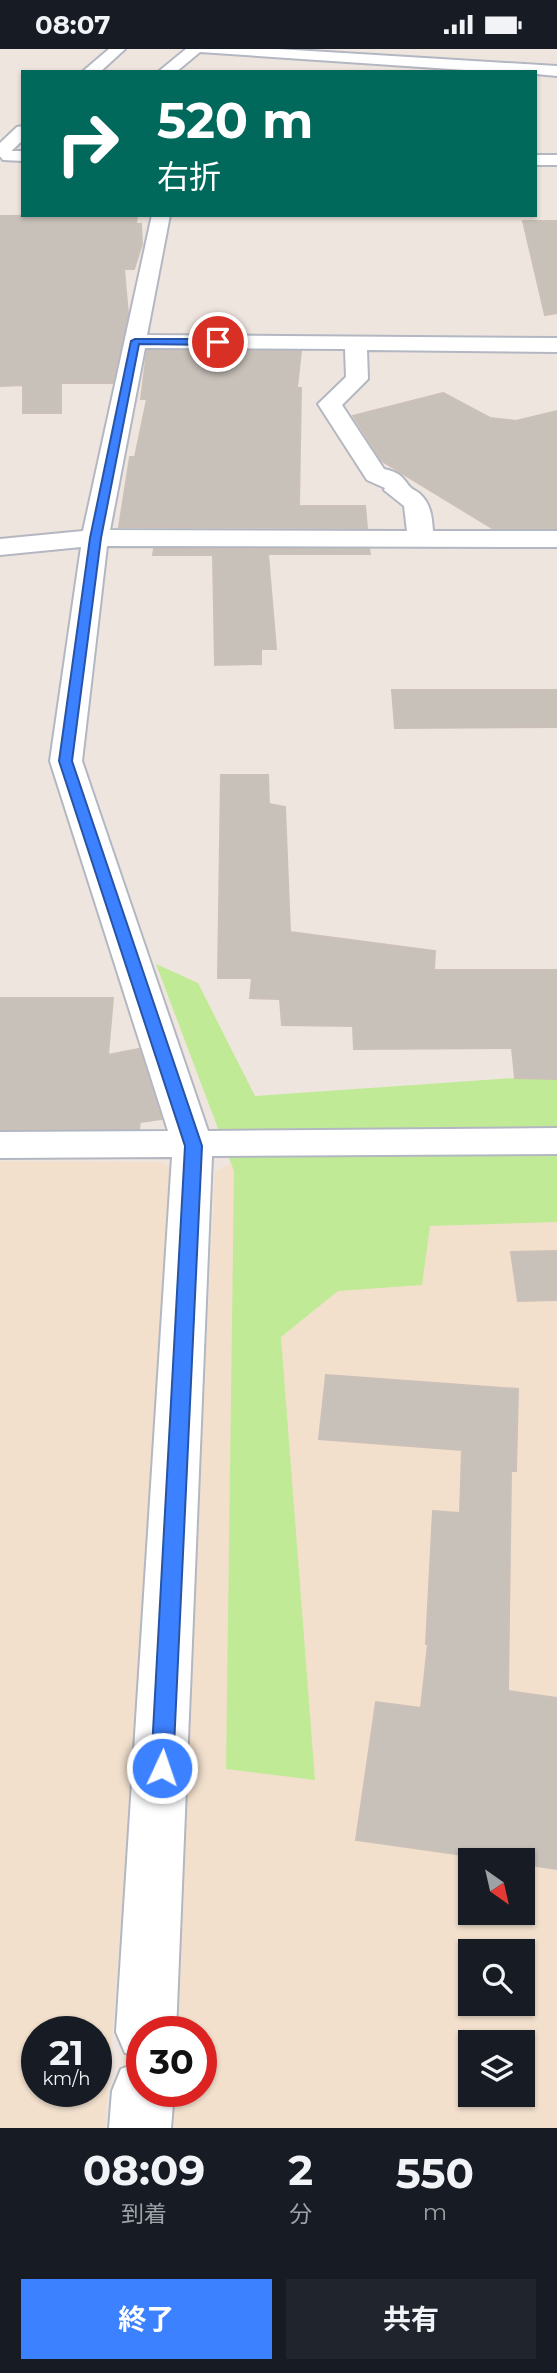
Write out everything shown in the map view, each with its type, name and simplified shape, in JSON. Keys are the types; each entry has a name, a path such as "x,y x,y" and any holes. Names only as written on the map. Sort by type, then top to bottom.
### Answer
{"street":[{"path":"92,70 118,49"},
{"path":"169,70 195,49"},
{"path":"206,49 519,70"},
{"path":"537,71 557,71"},
{"path":"8,155 21,134"},
{"path":"537,160 557,160"},
{"path":"147,2016 193,1146 66,761 95,538 161,217"},
{"path":"135,341 557,345"},
{"path":"356,343 357,379 330,404 376,475 395,481 399,486 396,490 418,504 421,538"},
{"path":"0,547 95,538 557,539"},
{"path":"0,1145 193,1146 557,1141"},
{"path":"141,2128 142,2107"}],"shaded area":[{"path":"557,1148 557,2128 168,2128 169,2107 217,2107 217,2016 173,2016 215,1172 248,1153"},
{"path":"0,1161 162,1162 178,1174 112,2037 112,2016 21,2016 21,2107 107,2107 105,2128 0,2128"}],"green space":[{"path":"156,964 198,983 255,1096 557,1075 557,1222 430,1226 422,1285 338,1291 281,1337 315,1780 226,1769 234,1171"}],"building":[{"path":"0,216 137,217 136,224 141,224 142,244 134,269 124,269 128,314 113,383 61,383 61,413 23,413 23,385 0,386"},
{"path":"523,221 557,221 557,313 545,315"},
{"path":"147,351 301,351 297,388 301,388 299,506 365,506 367,528 119,527 130,457 135,457 147,399 141,399"},
{"path":"443,393 490,418 516,421 557,411 557,528 492,528 382,461 353,416"},
{"path":"154,549 369,549 370,554 268,554 276,649 261,649 261,664 215,665 213,555 153,555"},
{"path":"392,690 557,690 557,727 395,728"},
{"path":"221,775 268,775 269,804 285,807 290,932 435,951 434,970 557,970 557,1079 515,1078 512,1048 354,1049 353,1026 282,1025 280,999 250,998 252,978 218,978"},
{"path":"0,998 113,998 108,1055 139,1049 162,1119 140,1122 139,1129 0,1129"},
{"path":"557,1251 557,1300 518,1301 511,1252"},
{"path":"326,1375 518,1389 516,1471 511,1471 508,1691 557,1698 557,1869 536,1866 536,1848 458,1848 458,1854 356,1840 376,1702 421,1708 428,1644 433,1511 460,1513 462,1450 319,1439"}],"route":[{"path":"162,1768 193,1146 66,761 95,538 135,341 218,342"}]}
